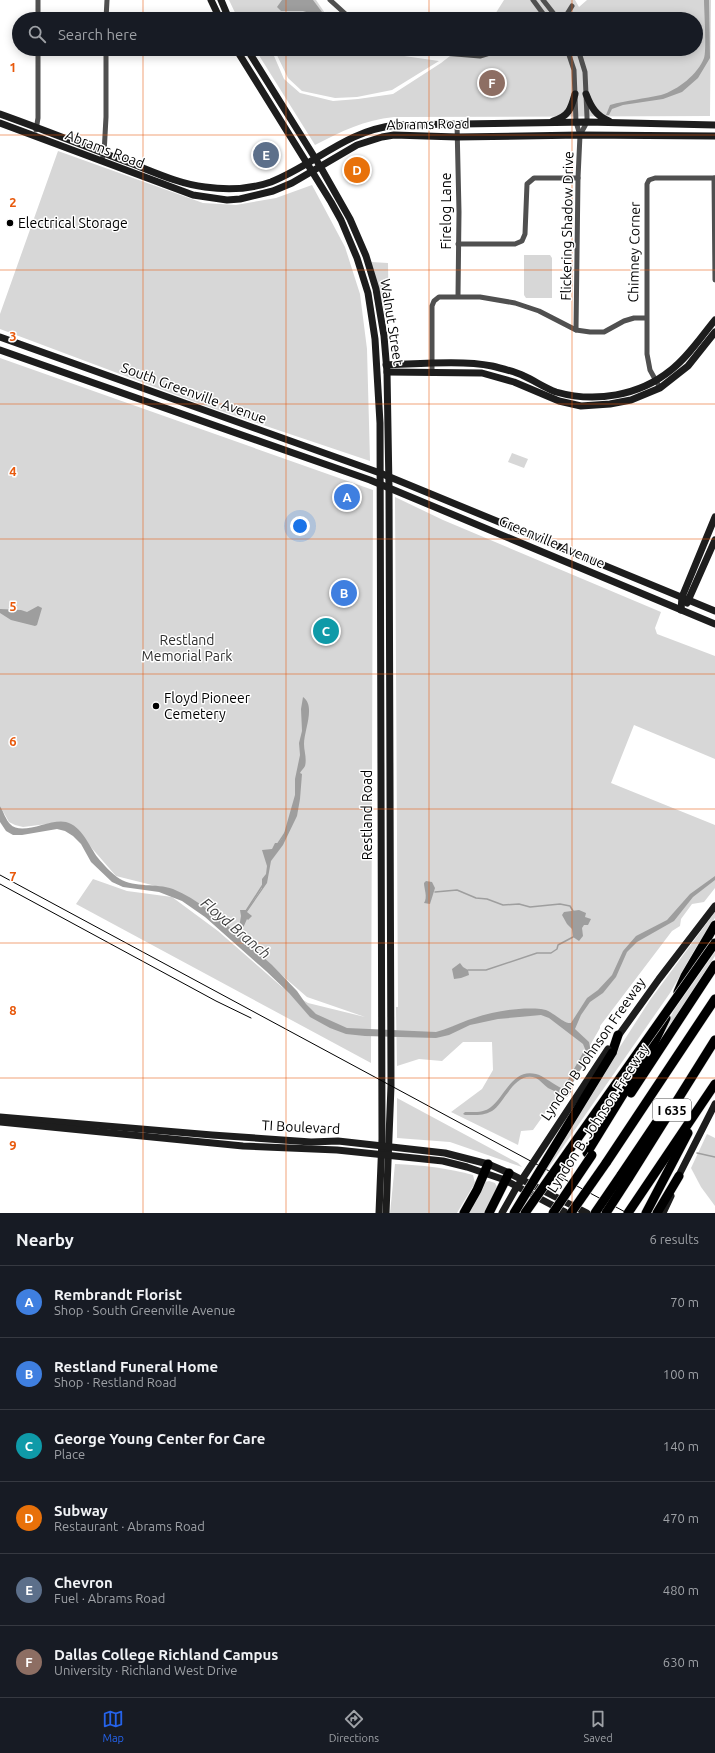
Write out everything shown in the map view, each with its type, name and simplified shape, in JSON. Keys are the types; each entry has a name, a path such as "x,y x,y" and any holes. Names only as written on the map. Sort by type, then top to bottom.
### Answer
{"highway":[{"path":"590,1154 651,1049 685,976 715,925"},
{"path":"525,1213 715,943"},
{"name":"Lyndon B. Johnson Freeway","path":"552,1213 715,965"},
{"path":"571,1213 715,999"},
{"path":"514,1213 618,1035"},
{"name":"I 635","path":"606,1213 624,1177 683,1092 715,1040"},
{"path":"628,1213 715,1082"},
{"path":"646,1213 715,1082"},
{"path":"464,1213 477,1190 488,1164"},
{"path":"489,1213 507,1176"},
{"path":"657,1213 679,1176"},
{"path":"595,1213 624,1177"}],"main road":[{"path":"211,0 217,12"},
{"path":"221,0 227,12"},
{"name":"Walnut Street","path":"240,56 312,171 340,220 355,252 368,292 375,339 380,423 380,484"},
{"name":"Walnut Street","path":"251,56 320,166 350,219 363,248 376,289 384,336 389,488"},
{"path":"545,123 557,119 567,113 571,109 576,94"},
{"path":"586,94 590,105 598,115 610,121 623,123"},
{"name":"Abrams Road","path":"0,114 174,179 206,187 246,188 271,182 347,139 381,127 396,125 576,122 715,125"},
{"name":"Abrams Road","path":"0,123 171,187 206,198 240,199 273,191 357,145 382,137 580,135 715,136"},
{"path":"171,187 174,179"},
{"path":"355,252 363,248"},
{"path":"386,368 431,364 471,363 495,367 523,376 546,388 584,398 625,393 656,381 680,362 715,320"},
{"path":"386,368 432,373 482,373 514,382 547,397 581,406 617,403 651,393 660,388 688,366 715,332"},
{"name":"South Greenville Avenue","path":"0,337 380,473"},
{"name":"South Greenville Avenue","path":"0,350 380,484"},
{"path":"297,456 301,445"},
{"path":"338,469 341,459"},
{"name":"Greenville Avenue","path":"380,473 715,611"},
{"name":"Greenville Avenue","path":"380,484 715,624"},
{"name":"Restland Road","path":"380,484 381,1064 382,1146 386,1156"},
{"name":"Restland Road","path":"386,1156 390,1147 391,1064 389,488"},
{"path":"681,610 682,597 715,517"},
{"path":"681,610 690,600 715,540"},
{"path":"549,555 553,544"},
{"name":"Lyndon B Johnson Freeway","path":"618,1035 715,906"},
{"name":"Lyndon B Johnson Freeway","path":"502,1213 515,1190 610,1051"},
{"path":"381,1064 391,1064"},
{"path":"663,1213 679,1176 715,1104"},
{"name":"TI Boulevard","path":"0,1117 311,1142 338,1141 445,1153 488,1164 567,1213"},
{"name":"TI Boulevard","path":"0,1122 262,1148 337,1150 444,1161 484,1173 507,1176 587,1213"},
{"path":"186,1132 186,1140"},
{"path":"379,1213 386,1156"},
{"path":"386,1156 386,1213"}],"street":[{"path":"38,0 38,12"},
{"path":"106,0 106,12"},
{"path":"330,0 343,12"},
{"path":"533,0 540,12"},
{"path":"543,0 552,11"},
{"path":"568,12 572,6"},
{"path":"36,136 38,118 38,56"},
{"path":"101,161 104,154 106,56"},
{"name":"Flickering Shadow Drive","path":"569,56 574,70 576,122 580,135 576,330"},
{"path":"580,56 585,72 586,122 580,135"},
{"name":"Firelog Lane","path":"457,124 458,296"},
{"path":"28,134 36,127"},
{"path":"458,244 515,244 522,241 525,234 527,184 530,180 534,178 578,178"},
{"name":"Chimney Corner","path":"660,388 650,370 648,363 646,318 647,184 649,180 655,178 714,178"},
{"path":"714,178 715,280"},
{"path":"432,373 432,304 439,297 480,297 515,303 539,311 576,330 590,332 604,332 624,321 634,318 646,318"}],"green space":[{"path":"229,0 316,0 324,12 266,12 235,12"},
{"path":"504,0 575,0 579,7 587,0 711,0 710,116 394,117 363,123 315,145 259,56 274,56 284,79 300,93 333,101 393,94 450,56 703,56 703,12 496,12"},
{"path":"277,56 404,56 439,61 392,90 357,97 335,98 302,91 288,78"},
{"path":"58,151 203,203 236,205 276,198 312,185 345,247 360,294 367,349 370,461 200,404 0,329 0,314"},
{"path":"524,255 550,255 552,258 552,298 526,298 524,295"},
{"path":"371,262 388,263 389,328"},
{"name":"Restland Memorial Park","path":"0,358 373,490 371,1063 76,904 93,879 127,891 172,897 218,931 282,987 308,1003 365,1017 307,997 204,908 181,895 152,885 116,876 76,830 63,822 23,827 15,825 9,822 0,806"},
{"path":"512,453 528,459 524,468 508,462"},
{"path":"395,497 443,520 661,612 655,628 657,634 715,656 715,759 634,725 611,783 715,825 715,888 704,902 692,904 681,919 680,926 672,931 600,1026 562,1094 553,1102 533,1130 521,1131 518,1145 451,1112 482,1089 493,1070 492,1042 463,1042 442,1061 419,1059 397,1066 396,1007 398,1007"},
{"path":"715,912 715,918 695,949 670,993 540,1180 589,1095 650,1000"},
{"path":"715,952 715,956 678,1014 659,1040 674,1010"},
{"path":"397,1098 518,1163 522,1167 450,1142 397,1138"},
{"path":"707,1134 715,1138 715,1206 701,1187 691,1168"},
{"path":"395,1164 454,1170 473,1175 475,1183 457,1213 390,1213"},
{"path":"489,1181 495,1183 498,1189 485,1213 467,1213 485,1182"}],"shaded area":[{"path":"282,0 313,0 322,12 281,11 277,7"},
{"path":"704,0 709,0 710,58 698,78 682,92 663,99 623,105 612,109 609,115 606,115 610,105 667,93 687,81 697,70 705,54"},
{"path":"38,606 42,608 37,625 35,626 11,620 0,613 0,609 21,610 27,612"},
{"path":"303,697 309,706 309,712 304,738 306,763 300,773 302,774 297,816 283,845 271,861 267,883 247,912 252,916 248,920 247,919 243,928 243,936 246,942 272,965 297,991 306,1004 316,1014 347,1028 436,1032 486,1015 522,1009 545,1010 568,1023 571,1023 587,998 598,990 612,975 623,951 636,936 667,920 690,894 715,876 715,880 693,897 674,921 637,942 627,952 616,977 603,993 590,1002 581,1015 575,1029 589,1042 591,1052 571,1086 571,1092 567,1097 548,1088 536,1078 529,1077 516,1083 492,1111 478,1115 463,1114 465,1112 479,1112 488,1109 496,1102 515,1079 528,1073 539,1075 563,1089 585,1049 583,1044 549,1018 541,1015 498,1019 470,1025 449,1035 436,1038 346,1034 330,1028 310,1017 289,993 266,971 205,917 182,901 159,892 123,887 112,882 91,862 81,844 65,831 57,829 22,835 13,835 6,831 0,822 0,806 10,824 22,829 59,821 72,824 85,837 102,863 120,879 132,884 166,887 182,893 207,909 238,934 241,916 240,910 247,910 262,888 262,879 266,874 267,866 262,850 272,849 275,843 279,843 283,837 295,795 295,779 300,755 299,743 302,731 301,709"},
{"path":"426,881 432,882 435,888 430,904 424,903 426,896 424,883"},
{"path":"579,910 586,913 585,917 591,919 588,925 584,925 582,928 583,936 579,941 573,937 572,929 562,915 564,912"},
{"path":"460,963 468,970 469,975 454,979 452,969"}],"waterway":[{"path":"277,845 285,833"},
{"path":"246,911 264,883"},
{"path":"435,892 457,890 476,898 487,899 503,905 519,904 530,907 560,904 570,906 573,911"},
{"path":"468,970 486,970 537,953 551,953 557,949 558,945 573,937"},
{"name":"Floyd Branch","path":"697,1153 715,1157"}],"tram line":[{"path":"0,875 627,1213"},
{"path":"0,884 216,1001 251,1018"}],"place":[{"name":"Dallas College Richland Campus","path":"492,83"},
{"name":"Chevron","path":"266,155"},
{"name":"Subway","path":"357,170"},
{"name":"Electrical Storage","path":"10,223"},
{"name":"Rembrandt Florist","path":"347,497"},
{"name":"Restland Funeral Home","path":"344,593"},
{"name":"George Young Center for Care","path":"326,631"},
{"name":"Floyd Pioneer Cemetery","path":"156,706"}]}
